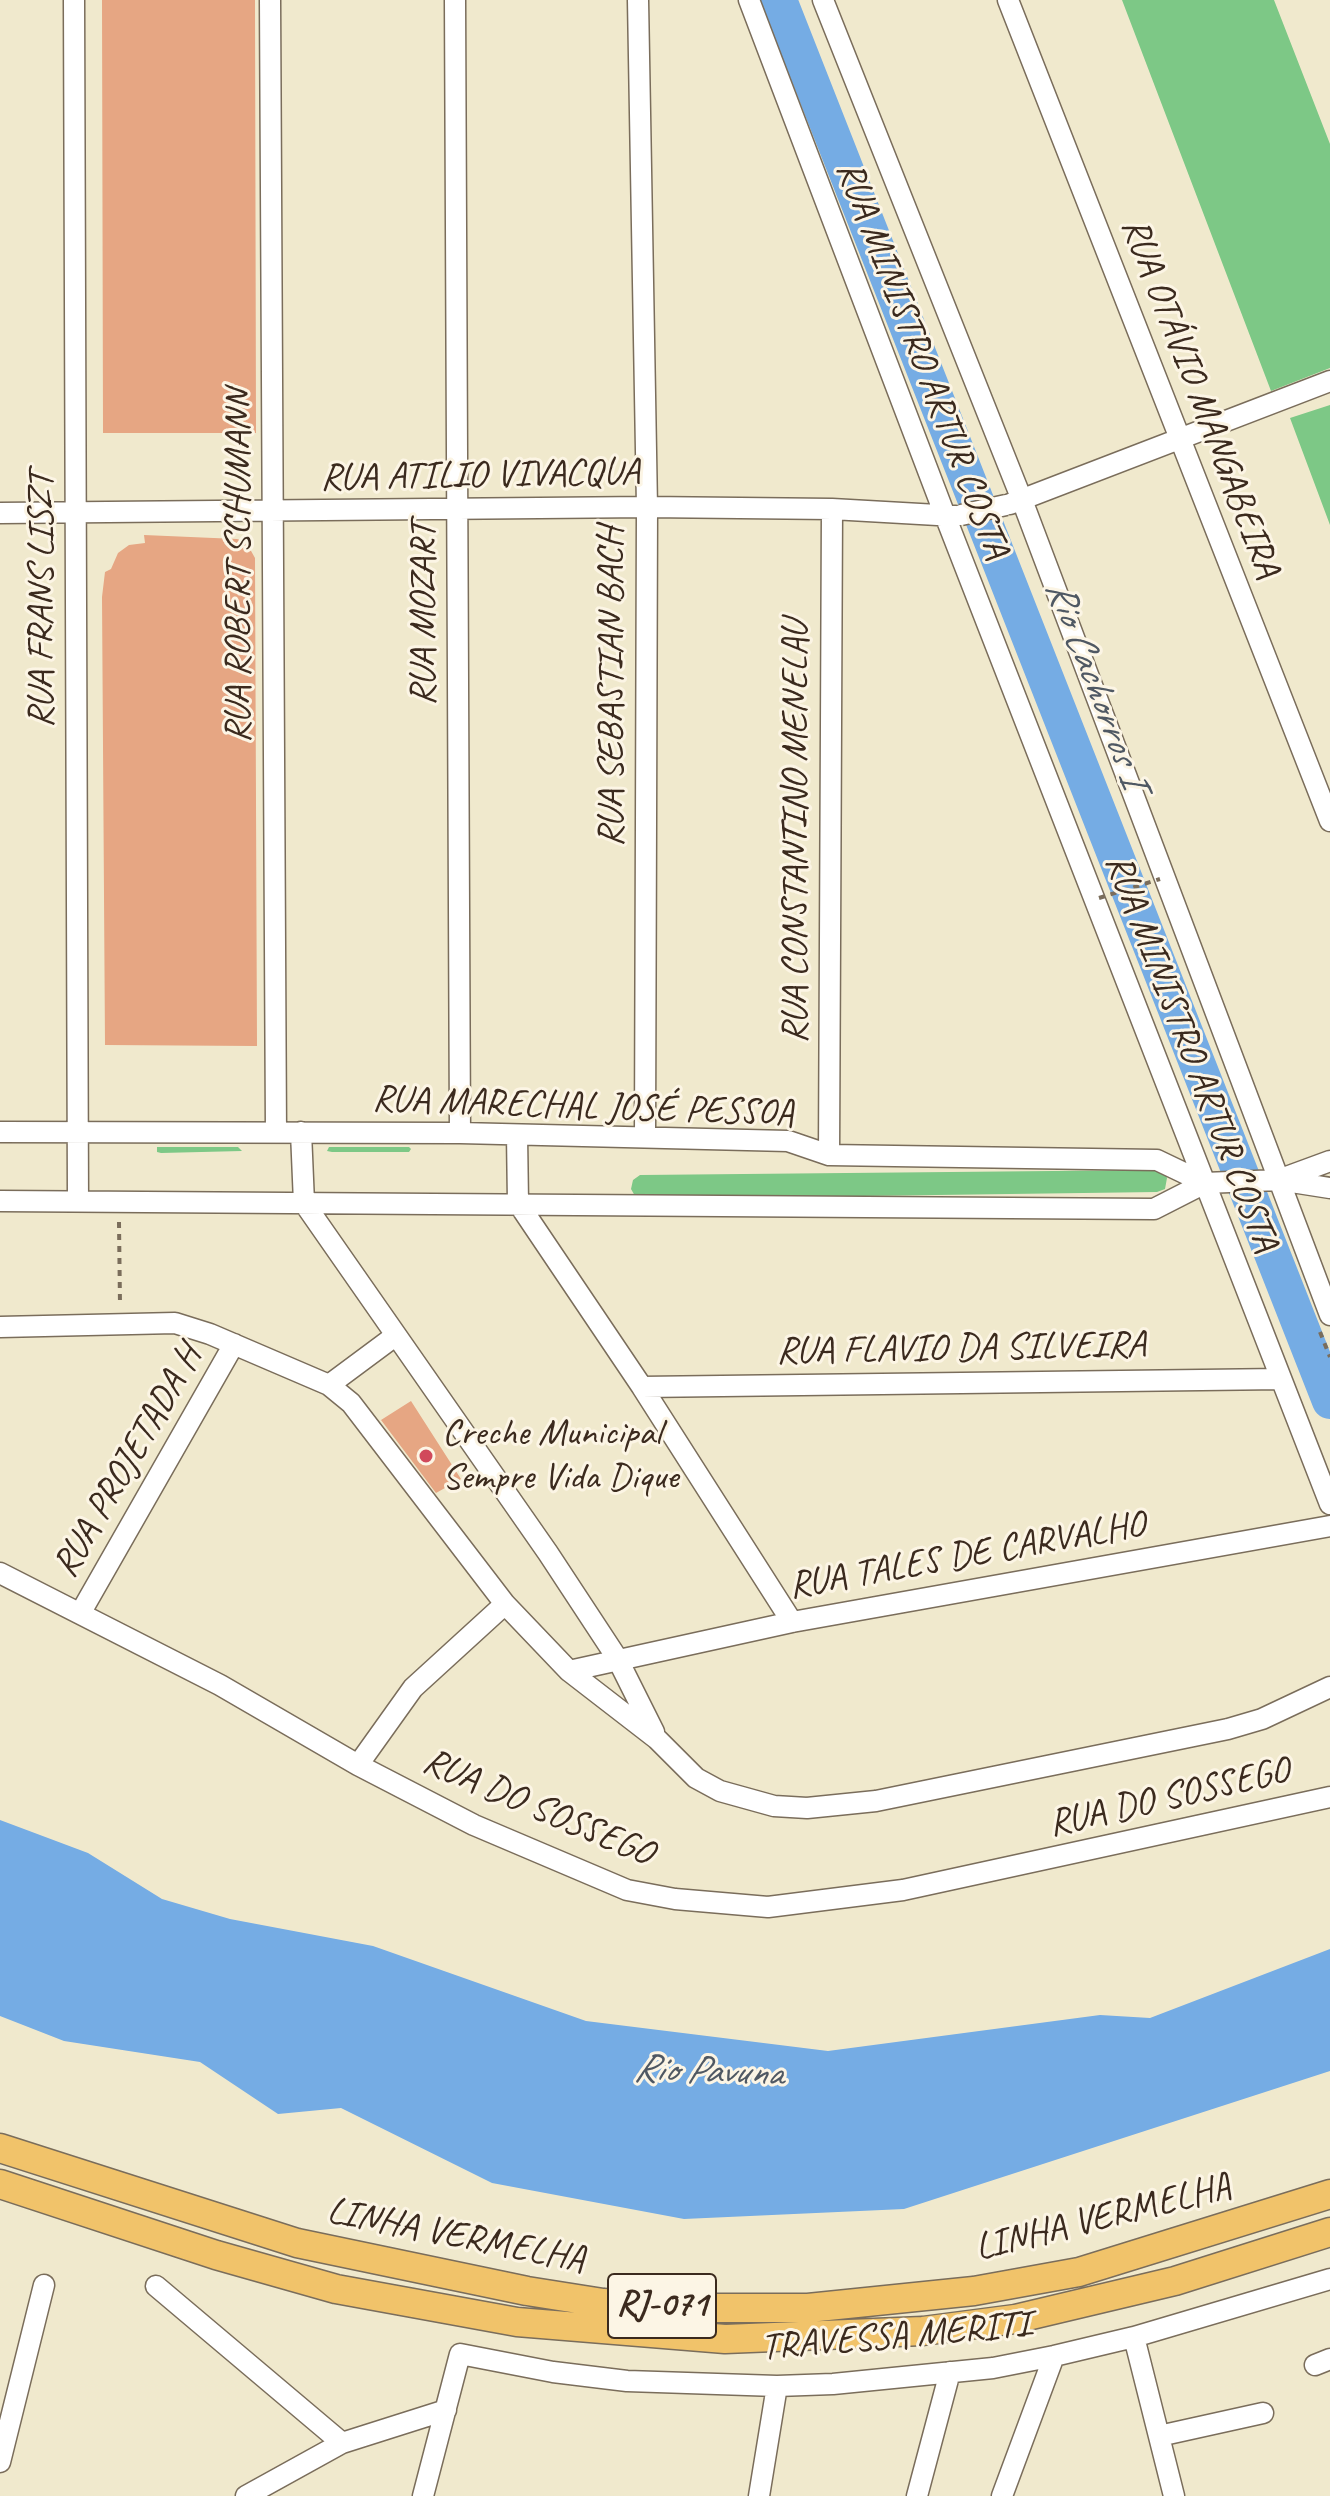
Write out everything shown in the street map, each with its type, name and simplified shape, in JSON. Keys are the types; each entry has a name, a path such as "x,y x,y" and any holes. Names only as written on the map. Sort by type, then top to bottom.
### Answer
{"highway":[{"name":"LINHA VERMELHA","path":"0,2148 297,2243 527,2291 603,2303 692,2308 808,2308 974,2291 1079,2272 1330,2194"},
{"name":"LINHA VERMELHA","path":"0,2184 216,2255 336,2289 517,2322 725,2339 923,2331 1015,2319 1175,2281 1330,2232"}],"street":[{"name":"RUA FRANS LISZT","path":"74,0 78,1200"},
{"name":"RUA ROBERT SCHUMANN","path":"270,0 276,1132"},
{"name":"RUA MOZART","path":"455,0 460,1133"},
{"name":"RUA SEBASTIAN BACH","path":"638,0 647,507 645,1135"},
{"name":"RUA MINISTRO ARTUR COSTA","path":"749,0 1215,1182 1281,1379 1330,1504"},
{"name":"RUA MINISTRO ARTUR COSTA","path":"823,0 1330,1315"},
{"name":"RUA OTÁVIO MANGABEIRA","path":"1008,0 1330,821"},
{"name":"RUA ATILIO VIVACQUA","path":"0,513 273,513 647,507 832,509 953,517 1014,502 1330,381"},
{"name":"RUA CONSTANTINO MENELAU","path":"829,1155 832,509"},
{"name":"RUA MARECHAL JOSÉ PESSOA","path":"0,1132 645,1135 788,1141 829,1155 1157,1160 1215,1182 1279,1180 1330,1188"},
{"path":"301,1132 304,1203 617,1658 657,1739"},
{"path":"517,1135 518,1203 642,1387 792,1622"},
{"name":"RUA MARECHAL JOSÉ PESSOA","path":"1279,1180 1330,1161"},
{"name":"RUA MARECHAL JOSÉ PESSOA","path":"0,1201 1154,1209 1215,1182"},
{"path":"0,1327 175,1323 234,1344 329,1385 351,1403 505,1604 569,1671 657,1739 696,1778 720,1791 774,1806 807,1808 890,1798 1228,1729 1262,1719 1330,1687"},
{"path":"329,1385 395,1336"},
{"name":"RUA PROJETADA H","path":"81,1612 234,1344"},
{"name":"RUA FLAVIO DA SILVEIRA","path":"642,1387 1281,1379"},
{"name":"RUA TALES DE CARVALHO","path":"569,1671 792,1622 1330,1526"},
{"name":"RUA DO SOSSEGO","path":"0,1573 220,1685 358,1765 474,1825 627,1890 675,1899 768,1907 903,1890 1330,1797"},
{"path":"358,1765 413,1688 505,1604"},
{"name":"TRAVESSA MERITI","path":"446,2410 460,2354 553,2372 627,2381 777,2386 950,2372 993,2368 1134,2337 1330,2279"},
{"path":"0,2462 44,2285"},
{"path":"156,2286 342,2443"},
{"path":"1134,2337 1174,2496"},
{"path":"1002,2496 1054,2356"},
{"path":"917,2496 950,2372"},
{"path":"759,2496 777,2386"},
{"path":"246,2496 342,2443 446,2410"},
{"path":"423,2496 446,2410"},
{"path":"1159,2436 1263,2413"}],"path":[{"path":"1099,898 1160,879"},
{"path":"119,1201 120,1324"}],"green space":[{"path":"1122,0 1274,0 1330,144 1330,368 1271,391"},
{"path":"1330,405 1330,525 1290,418"},
{"path":"157,1147 238,1147 242,1151 161,1153 157,1152"},
{"path":"329,1147 411,1149 409,1152 332,1152 327,1151"},
{"path":"1164,1171 1167,1178 1165,1189 1157,1192 642,1199 635,1196 631,1189 633,1180 640,1175"}],"water":[{"name":"Rio Pavuna","path":"0,1820 88,1853 162,1899 230,1919 373,1946 586,2021 828,2051 1100,2015 1150,2018 1330,1949 1330,2071 904,2209 684,2219 492,2183 341,2108 278,2114 200,2062 64,2041 0,2016"}],"building":[{"path":"102,0 255,0 256,433 103,433"},
{"path":"144,535 237,539 246,542 255,558 257,1046 105,1045 102,597 105,572 111,569 118,553 129,545 145,543"},
{"path":"411,1401 461,1479 436,1493 381,1420"}],"waterway":[{"name":"Rio Cachorros I","path":"779,0 1330,1401"}],"place":[{"name":"Creche Municipal Sempre Vida Dique","path":"426,1456"}]}
